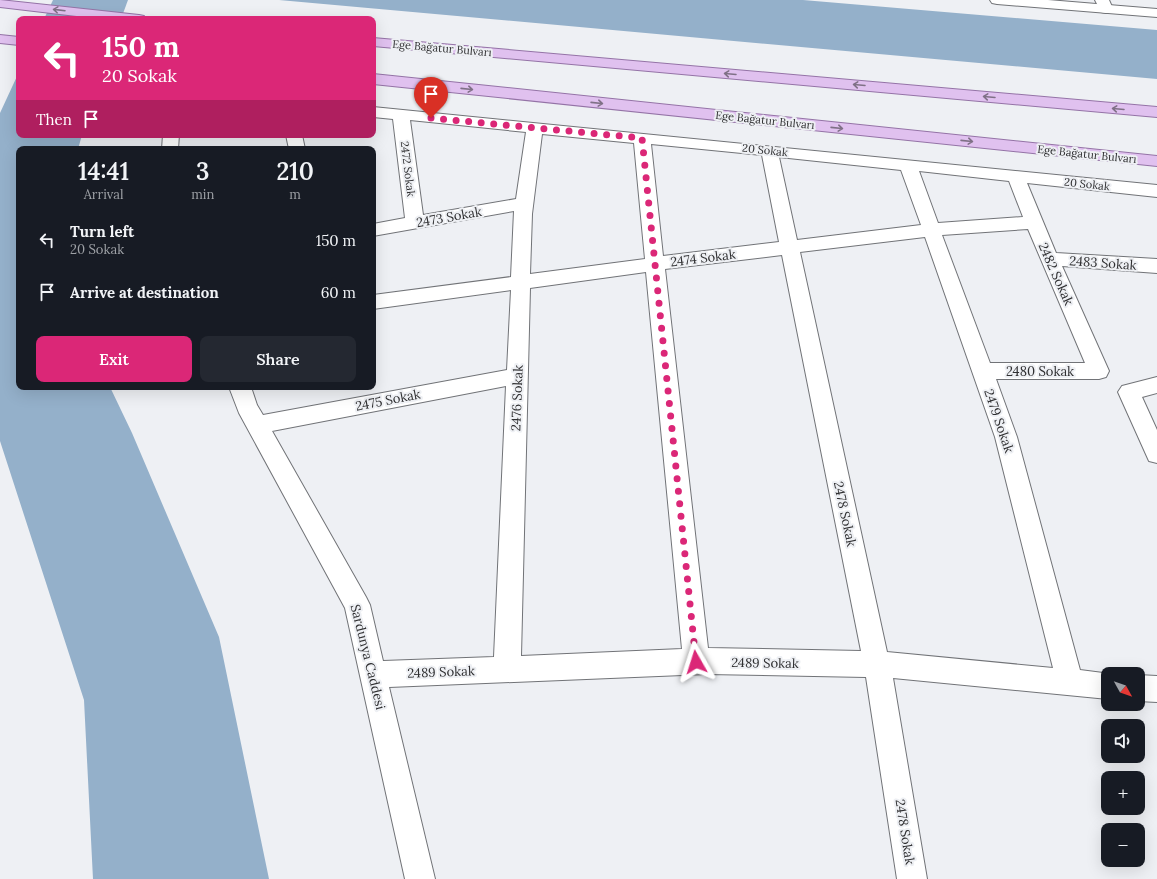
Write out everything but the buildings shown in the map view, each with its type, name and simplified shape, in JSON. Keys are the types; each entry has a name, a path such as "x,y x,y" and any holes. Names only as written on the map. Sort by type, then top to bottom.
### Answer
{"main road":[{"path":"0,3 113,16"},
{"name":"Ege Bağatur Bulvarı","path":"376,42 1157,112"},
{"name":"Ege Bağatur Bulvarı","path":"376,79 1157,161"}],"street":[{"path":"997,0 1104,5 1157,13"},
{"name":"20 Sokak","path":"376,112 1157,191"},
{"name":"2472 Sokak","path":"401,115 415,223"},
{"name":"2476 Sokak","path":"507,670 524,204 535,128"},
{"path":"642,138 696,662"},
{"name":"2478 Sokak","path":"768,151 877,664 912,879"},
{"name":"2479 Sokak","path":"908,165 930,230 1006,437 1070,683"},
{"name":"2482 Sokak","path":"1016,176 1049,259 1099,372"},
{"name":"2473 Sokak","path":"376,230 524,204"},
{"name":"2474 Sokak","path":"376,302 655,264 930,230 1034,222"},
{"name":"2483 Sokak","path":"1049,259 1157,266"},
{"name":"2480 Sokak","path":"981,371 1099,372"},
{"name":"2475 Sokak","path":"257,425 518,376"},
{"path":"1157,385 1129,392 1157,454"},
{"name":"Sardunya Caddesi","path":"241,390 247,407 357,605 420,879"},
{"name":"2489 Sokak","path":"373,675 696,662 877,664 1101,685"},
{"path":"1145,688 1157,689"}],"water":[{"path":"53,0 128,0 122,16 45,16"},
{"path":"279,0 803,0 1157,30 1157,79"},
{"path":"16,78 16,138 81,138 79,146 16,146 16,390 111,390 132,433 219,637 269,879 93,879 84,700 0,441 0,113"}],"route":[{"path":"431,118 642,138 696,662"}]}
